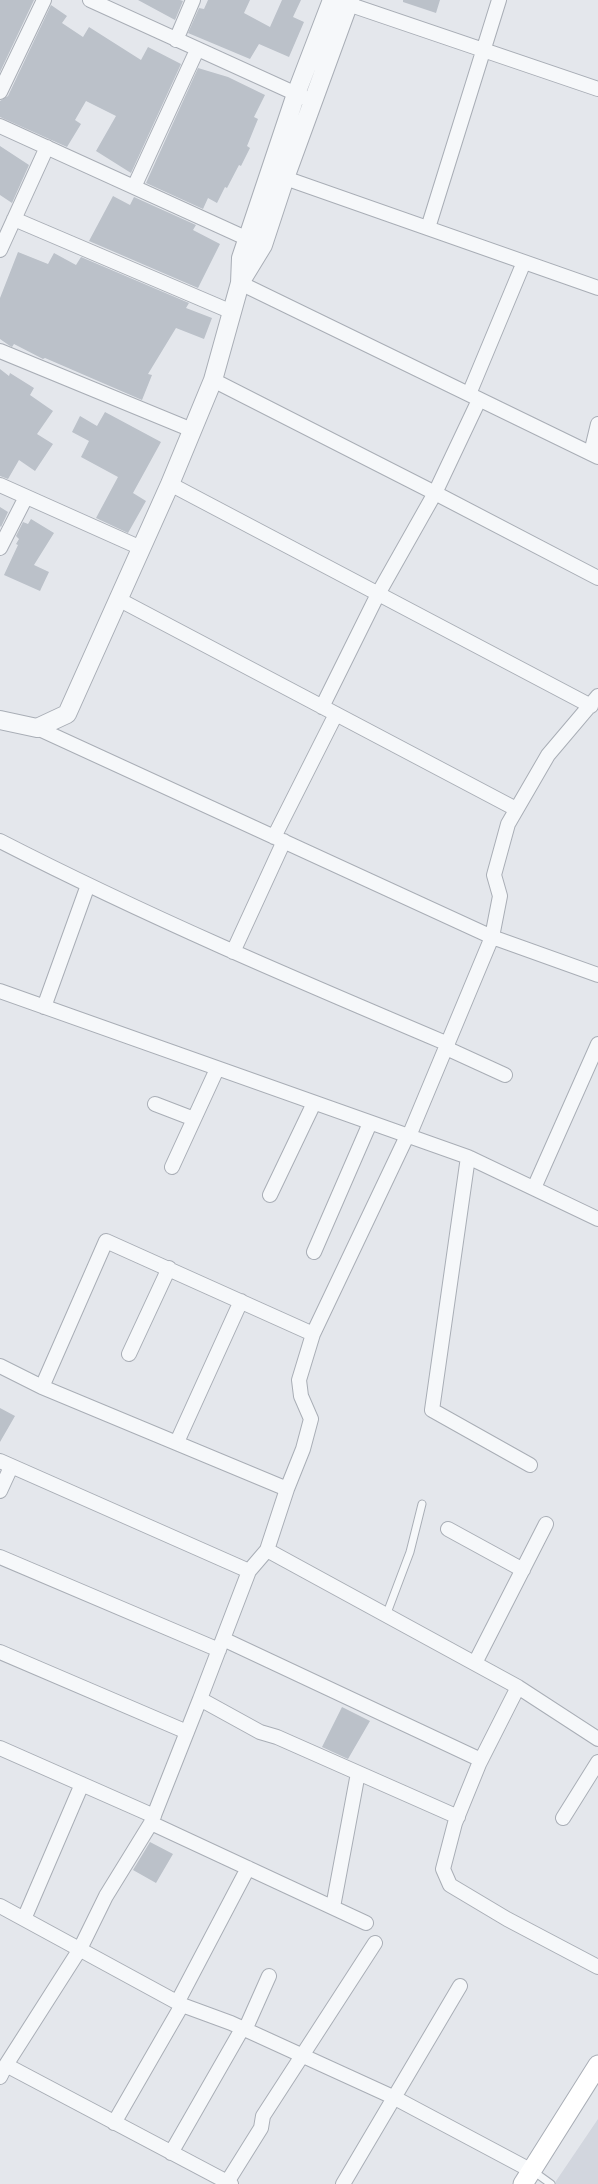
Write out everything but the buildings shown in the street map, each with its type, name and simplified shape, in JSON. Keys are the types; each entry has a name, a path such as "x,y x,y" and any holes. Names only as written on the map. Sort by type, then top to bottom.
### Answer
{"main road":[{"path":"528,2177 596,2074"}],"street":[{"path":"0,92 44,0"},
{"path":"90,0 314,102"},
{"path":"176,40 193,0"},
{"path":"428,228 482,48 499,0"},
{"path":"343,1 598,89"},
{"path":"37,728 67,714 170,484 213,380 240,283 241,258 296,94 343,1"},
{"path":"240,283 263,245 285,178 314,102 343,1"},
{"path":"134,187 197,50"},
{"path":"0,126 248,239"},
{"path":"0,250 47,147"},
{"path":"285,178 598,288"},
{"path":"14,219 232,312"},
{"path":"322,707 378,594 435,493 474,397 524,262"},
{"path":"240,283 595,455 598,424"},
{"path":"0,351 192,430"},
{"path":"213,380 598,578"},
{"path":"170,484 378,594 594,701 548,755 508,824 494,875 500,896 492,937 408,1136 313,1334 299,1380 300,1396 311,1419 303,1449 287,1489 267,1550 249,1570 152,1819 106,1896 80,1949 3,2071 114,2122 228,2183 260,2128 263,2116 304,2056 376,1943"},
{"path":"0,485 141,548"},
{"path":"0,548 26,496"},
{"path":"118,599 516,809"},
{"path":"233,952 279,839 336,714"},
{"path":"0,720 37,728 492,937 598,975"},
{"path":"0,841 88,885 233,952 447,1046 505,1075"},
{"path":"44,1007 88,885"},
{"path":"0,991 468,1157 598,1218"},
{"path":"534,1188 598,1044"},
{"path":"172,1167 217,1069"},
{"path":"270,1195 314,1103"},
{"path":"155,1104 194,1119"},
{"path":"314,1252 370,1123"},
{"path":"468,1157 432,1410 530,1465"},
{"path":"42,1387 106,1241 313,1334"},
{"path":"129,1354 169,1268"},
{"path":"177,1442 241,1301"},
{"path":"0,1366 42,1387 287,1489"},
{"path":"0,1492 5,1464 249,1570"},
{"path":"475,1663 546,1524"},
{"path":"448,1529 523,1570"},
{"path":"267,1550 387,1613 518,1687 598,1739"},
{"path":"0,1557 221,1644 481,1760"},
{"path":"0,1652 187,1732"},
{"path":"518,1687 481,1760 458,1817 443,1869 450,1885 507,1919 598,1968"},
{"path":"200,1699 260,1732 277,1737 458,1817"},
{"path":"0,1748 82,1784 248,1868 366,1923"},
{"path":"563,1818 598,1762"},
{"path":"333,1907 358,1773"},
{"path":"24,1918 82,1784"},
{"path":"114,2122 180,2004 248,1868"},
{"path":"0,1906 180,2004 244,2029 393,2097 528,2177"},
{"path":"171,2153 244,2029 269,1976"},
{"path":"343,2184 460,1986"}],"lane":[{"path":"387,1613 410,1552 422,1504"},
{"path":"528,2177 551,2184"}],"shaded area":[{"path":"598,2119 598,2184 554,2184"}]}
